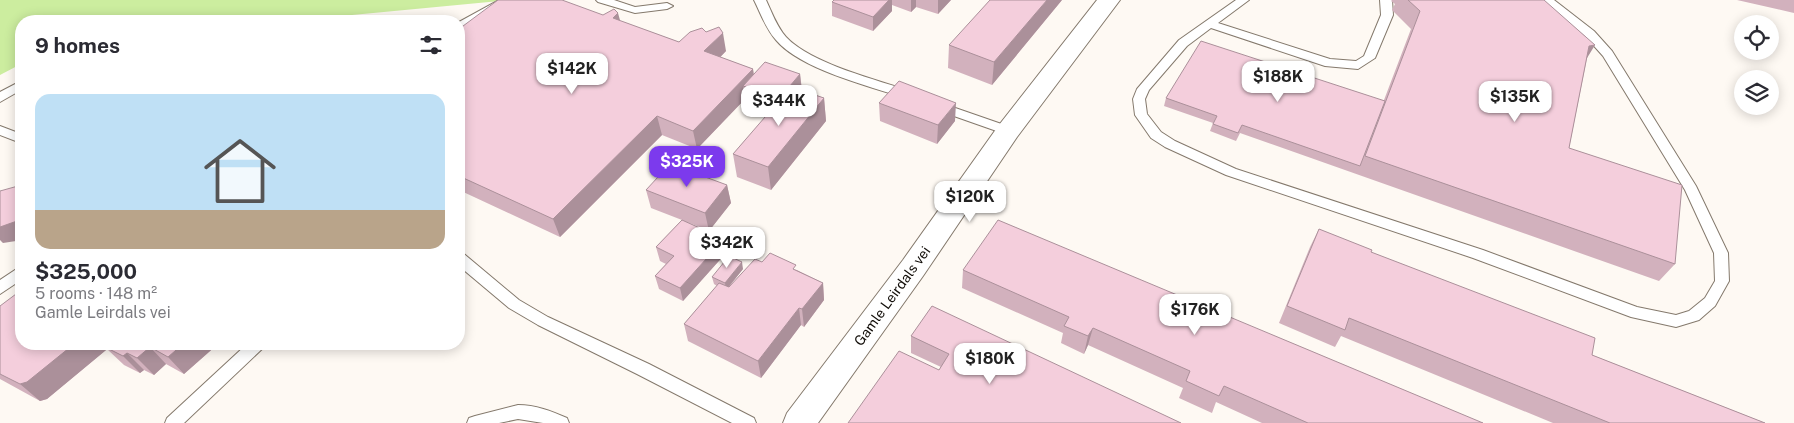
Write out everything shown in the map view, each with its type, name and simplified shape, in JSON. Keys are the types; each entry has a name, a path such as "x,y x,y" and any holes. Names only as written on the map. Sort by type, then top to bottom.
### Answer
{"street":[{"name":"Gamle Leirdals vei","path":"799,423 913,268 1008,131 1109,0"}],"lane":[{"path":"465,24 507,0"},
{"path":"602,0 635,10 667,6"},
{"path":"760,0 770,21 785,44 812,60 1008,131"},
{"path":"1243,0 1182,43 1144,90 1139,98 1141,115 1156,135 1170,144 1231,172 1478,254 1636,313 1676,321 1694,316 1710,302 1722,281 1721,253 1691,189 1608,54 1590,34 1547,0"},
{"path":"1210,24 1329,64 1358,65 1369,58 1387,15 1386,0"},
{"path":"0,98 15,89"},
{"path":"0,130 15,136"},
{"path":"465,264 514,304 543,321 643,369 748,423"},
{"path":"0,288 15,277"},
{"path":"173,423 250,350"},
{"path":"475,423 512,412 529,411 544,415 561,423"}],"green space":[{"path":"0,0 510,0 352,15 15,15 15,67 0,75"}],"building":[{"path":"498,0 562,0 603,15 614,9 618,13 613,18 679,42 690,32 702,28 706,32 719,27 723,33 704,51 753,69 693,131 657,116 553,219 465,179 465,25"},
{"path":"834,0 889,0 873,17 832,2"},
{"path":"990,0 1047,0 994,62 949,45"},
{"path":"1408,0 1544,0 1595,45 1589,46 1569,148 1682,185 1675,264 1365,156 1420,11"},
{"path":"1201,41 1385,101 1360,166 1242,125 1238,133 1213,124 1217,116 1166,98"},
{"path":"765,62 800,74 779,99 743,86"},
{"path":"899,81 956,103 938,125 879,103"},
{"path":"791,87 824,98 768,167 733,154"},
{"path":"670,164 727,185 705,213 646,190"},
{"path":"15,187 15,222 0,227 0,191"},
{"path":"682,220 724,239 680,288 655,276 674,256 656,247"},
{"path":"998,220 1483,423 1308,423 1224,386 1219,396 1186,381 1190,371 1093,328 1088,336 1064,326 1069,317 963,270"},
{"path":"1319,229 1372,250 1371,252 1595,338 1592,355 1765,423 1610,423 1349,318 1345,330 1287,306"},
{"path":"770,253 796,265 793,269 823,283 802,309 799,308 758,361 684,324 719,283 729,287 755,259 762,262"},
{"path":"729,256 742,262 725,283 712,277"},
{"path":"15,295 15,350 67,350 27,382 20,384 0,374 0,306"},
{"path":"932,306 1181,423 848,423 899,351 939,370 949,354 911,336"},
{"path":"111,350 146,350 137,358 127,353 123,356"},
{"path":"155,350 176,350 168,357"}]}
